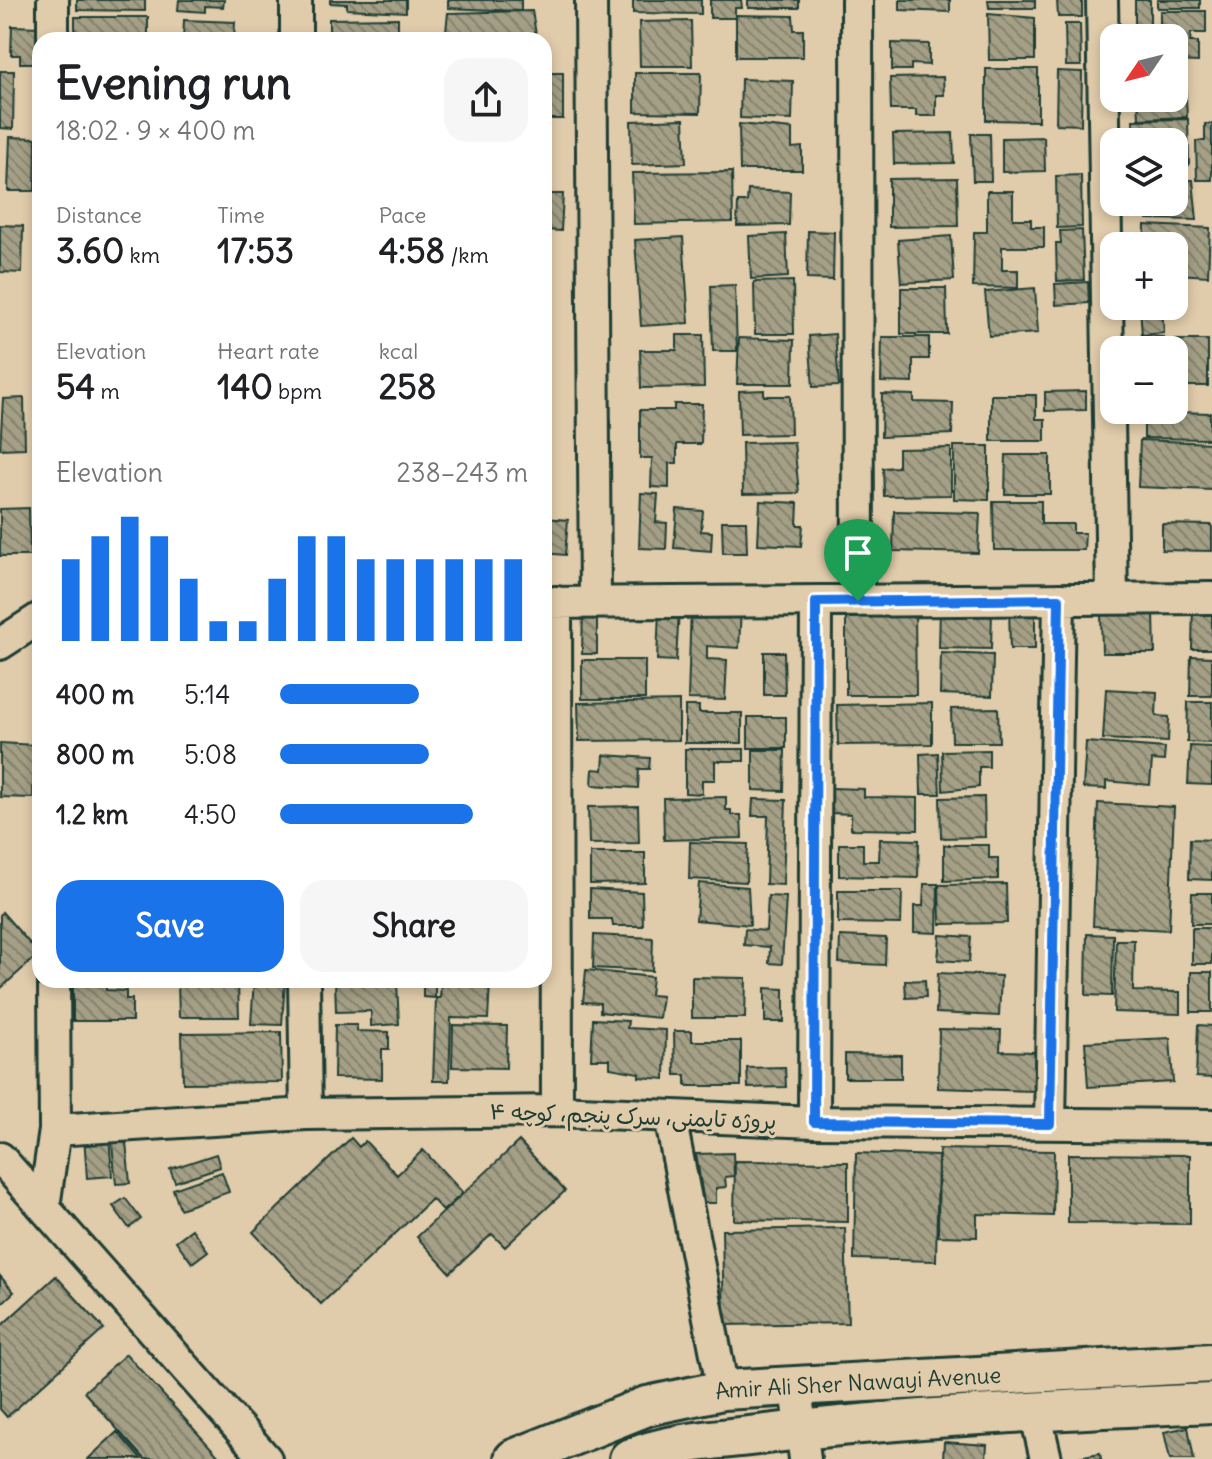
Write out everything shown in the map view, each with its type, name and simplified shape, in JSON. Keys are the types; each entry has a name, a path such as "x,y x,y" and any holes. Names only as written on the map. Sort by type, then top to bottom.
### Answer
{"main road":[{"name":"Amir Ali Sher Nawayi Avenue","path":"514,1459 647,1406 723,1390 1212,1363"},
{"path":"629,1459 652,1449 803,1444 1035,1411 1212,1403"}],"street":[{"path":"53,0 53,32"},
{"path":"296,0 296,32"},
{"path":"591,0 595,602"},
{"path":"857,0 858,601"},
{"path":"1102,0 1112,598"},
{"path":"552,602 1212,598"},
{"path":"1050,1124 1059,599"},
{"path":"814,1122 816,602"},
{"path":"0,644 32,623"},
{"path":"552,747 557,1111"},
{"path":"44,1207 55,1130 54,988"},
{"path":"304,988 306,1114"},
{"name":"پروژه تایمنی، سرک پنجم، کوچه ۴","path":"55,1130 306,1114 557,1111 814,1122 1212,1125"},
{"path":"670,1117 723,1390"},
{"path":"0,1158 266,1459"},
{"path":"796,1388 803,1444"},
{"path":"1035,1411 1046,1459"}],"building":[{"path":"77,0 145,0 145,11 77,10"},
{"path":"179,0 224,0 223,7 205,6 205,12 178,10"},
{"path":"330,0 406,0 406,12 347,9 347,4 330,3"},
{"path":"448,0 521,0 521,11 448,8"},
{"path":"633,0 701,0 701,14 633,13"},
{"path":"710,0 741,0 742,8 735,8 735,18 710,18"},
{"path":"748,0 799,0 799,8 748,8"},
{"path":"900,0 950,0 950,12 900,10"},
{"path":"988,0 1035,0 1035,8 989,8"},
{"path":"1057,0 1082,0 1082,17 1058,17"},
{"path":"1135,0 1150,0 1150,24 1135,24"},
{"path":"1157,0 1200,0 1200,8 1157,8"},
{"path":"532,11 536,32 446,32 448,13"},
{"path":"1160,11 1206,11 1206,33 1191,33 1190,42 1198,42 1198,62 1188,62 1188,24 1160,24"},
{"path":"988,14 1035,18 1035,60 989,60"},
{"path":"736,15 793,16 794,30 803,30 803,57 736,57"},
{"path":"75,17 148,17 148,32 75,32"},
{"path":"398,18 398,32 329,32 329,19"},
{"path":"184,20 235,22 234,32 183,32"},
{"path":"691,21 692,66 640,66 639,22"},
{"path":"1065,24 1080,24 1081,66 1066,66"},
{"path":"12,26 39,27 39,32 32,32 32,63 20,63 20,55 11,55"},
{"path":"892,43 929,44 929,65 911,64 911,70 892,70"},
{"path":"986,69 1038,69 1038,121 986,120"},
{"path":"0,71 14,71 13,129 0,128"},
{"path":"1057,71 1082,72 1081,125 1056,124"},
{"path":"552,73 563,73 563,119 552,119"},
{"path":"635,73 701,73 700,113 635,112"},
{"path":"943,77 944,95 936,95 936,116 916,116 916,110 891,110 890,78"},
{"path":"741,79 793,81 792,120 740,118"},
{"path":"1139,112 1187,112 1187,117 1139,119"},
{"path":"684,119 686,163 632,165 631,121"},
{"path":"1188,119 1189,165 1188,128 1133,128 1133,120"},
{"path":"739,124 792,129 792,148 802,147 802,170 740,170"},
{"path":"1205,124 1212,124 1212,180 1197,180 1196,141 1205,141"},
{"path":"953,133 954,163 894,164 893,134"},
{"path":"971,134 990,134 991,181 973,181"},
{"path":"10,137 32,138 32,191 8,191"},
{"path":"1044,137 1045,171 1002,172 1002,138"},
{"path":"732,172 733,222 634,224 632,173"},
{"path":"1081,175 1082,227 1057,228 1056,176"},
{"path":"957,178 958,226 889,227 889,179"},
{"path":"1188,180 1193,180 1197,220 1147,219 1147,216 1188,216"},
{"path":"748,190 790,192 789,225 737,226 738,202 747,202"},
{"path":"987,191 1013,191 1013,219 1031,219 1031,227 1044,227 1044,247 1002,247 1002,270 1018,270 1018,288 973,287 974,232 987,232"},
{"path":"552,194 563,194 561,231 552,230"},
{"path":"0,225 23,226 22,273 0,272"},
{"path":"1145,225 1210,228 1208,276 1188,275 1188,232 1145,232"},
{"path":"1082,230 1084,280 1057,281 1056,243 1061,243 1060,231"},
{"path":"808,231 834,232 833,280 807,279"},
{"path":"786,234 788,277 751,279 749,236"},
{"path":"951,236 954,280 901,283 898,240"},
{"path":"683,237 689,323 641,326 635,240"},
{"path":"793,281 794,334 755,334 754,282"},
{"path":"1088,282 1089,303 1056,305 1055,284"},
{"path":"735,285 737,351 713,351 711,286"},
{"path":"901,288 946,288 947,334 901,334"},
{"path":"1035,288 1038,333 989,336 985,292"},
{"path":"1141,320 1163,320 1164,333 1142,335"},
{"path":"835,334 839,386 813,387 809,336"},
{"path":"677,335 703,335 704,387 641,388 640,350 677,350"},
{"path":"882,337 929,337 929,359 913,359 913,383 881,382"},
{"path":"739,338 794,340 793,384 737,384"},
{"path":"1188,340 1208,340 1208,386 1188,386"},
{"path":"764,390 764,396 790,396 791,434 740,435 739,391"},
{"path":"1086,391 1086,410 1045,411 1045,392"},
{"path":"882,394 914,395 914,402 953,403 952,434 881,437"},
{"path":"991,395 1036,395 1036,419 1045,419 1045,441 991,441"},
{"path":"24,398 25,448 0,449 3,399"},
{"path":"674,404 702,404 701,444 677,444 677,463 669,463 669,488 651,487 652,458 640,458 640,410 674,410"},
{"path":"1188,412 1210,413 1210,439 1144,438 1144,424 1188,424"},
{"path":"1140,440 1212,443 1212,490 1138,487"},
{"path":"794,442 799,493 743,494 742,443"},
{"path":"954,446 989,446 989,500 954,499"},
{"path":"951,448 951,495 884,496 883,468 898,467 898,449"},
{"path":"1006,455 1050,455 1050,494 1005,494"},
{"path":"641,493 658,494 656,522 667,523 666,549 639,548"},
{"path":"760,501 798,503 797,525 803,525 801,546 758,544"},
{"path":"993,501 1041,501 1041,524 1073,524 1073,533 1085,533 1084,550 994,550"},
{"path":"29,508 30,556 0,556 0,509"},
{"path":"677,509 703,511 701,531 712,532 711,551 674,548"},
{"path":"894,511 980,513 978,553 893,551"},
{"path":"552,519 568,520 565,555 552,554"},
{"path":"722,521 746,521 747,553 723,553"},
{"path":"1162,524 1212,525 1212,551 1162,550"},
{"path":"1193,601 1212,602 1212,649 1192,649"},
{"path":"691,605 741,607 739,648 707,646 707,659 727,660 725,700 688,699"},
{"path":"1009,605 1035,605 1035,649 1010,649"},
{"path":"583,607 597,607 597,654 582,654"},
{"path":"659,609 679,610 676,661 657,660"},
{"path":"940,609 992,611 991,649 939,648"},
{"path":"846,611 915,611 916,695 846,695"},
{"path":"1154,613 1155,653 1102,653 1101,614"},
{"path":"764,652 784,652 785,695 764,695"},
{"path":"941,653 993,655 992,696 940,694"},
{"path":"1191,656 1212,657 1212,696 1190,696"},
{"path":"582,660 645,660 645,699 582,699"},
{"path":"1106,689 1157,692 1156,716 1169,717 1168,742 1103,739"},
{"path":"679,701 679,740 579,741 578,703"},
{"path":"1188,702 1212,702 1212,743 1187,742"},
{"path":"932,703 932,744 838,745 837,705"},
{"path":"685,706 699,706 699,713 742,713 742,743 685,743"},
{"path":"998,708 999,742 952,742 951,709"},
{"path":"748,717 786,717 786,748 748,748"},
{"path":"1086,742 1165,748 1164,761 1152,760 1150,785 1106,781 1106,789 1083,788"},
{"path":"0,743 32,745 32,798 0,797"},
{"path":"1190,746 1212,747 1212,785 1188,784"},
{"path":"685,749 744,749 744,761 715,761 715,780 702,780 702,794 685,793"},
{"path":"753,750 785,750 784,791 753,790"},
{"path":"989,750 989,767 979,767 979,787 943,791 942,751"},
{"path":"938,753 940,794 921,794 920,754"},
{"path":"604,755 650,758 649,769 639,769 638,788 592,785 593,769 603,770"},
{"path":"831,788 864,789 864,797 918,798 918,830 851,829 851,814 831,813"},
{"path":"726,797 726,810 731,810 731,815 741,815 742,838 664,840 663,798"},
{"path":"984,797 985,837 941,838 940,798"},
{"path":"753,799 786,800 783,885 766,884 768,816 752,816"},
{"path":"1098,803 1174,807 1169,930 1093,926"},
{"path":"638,806 639,843 589,844 588,807"},
{"path":"880,839 919,840 918,878 839,876 839,844 863,844 863,861 879,861"},
{"path":"1190,839 1212,840 1212,880 1189,879"},
{"path":"690,842 748,844 746,882 689,879"},
{"path":"944,845 989,845 989,858 998,858 998,879 944,881"},
{"path":"590,853 645,853 645,883 590,884"},
{"path":"699,883 748,887 750,925 696,920"},
{"path":"924,884 938,884 937,933 914,932 914,906 923,906"},
{"path":"1006,884 1007,923 940,924 939,885"},
{"path":"590,889 642,892 643,926 613,926 612,919 590,919"},
{"path":"838,891 902,891 901,924 838,923"},
{"path":"1192,893 1212,893 1212,924 1191,924"},
{"path":"768,896 786,897 782,964 769,963 770,947 744,945 745,929 766,931"},
{"path":"2,912 32,946 32,960 0,989"},
{"path":"1192,928 1212,928 1212,964 1192,964"},
{"path":"1087,934 1113,935 1112,996 1086,995"},
{"path":"594,935 653,938 652,971 593,968"},
{"path":"940,935 971,937 969,962 938,960"},
{"path":"840,936 886,938 885,965 839,963"},
{"path":"1116,940 1134,940 1133,991 1180,992 1180,1014 1114,1012"},
{"path":"586,970 652,977 650,995 662,996 659,1018 600,1012 600,1003 583,1002"},
{"path":"1191,972 1212,972 1212,1012 1191,1012"},
{"path":"938,973 1001,976 999,1016 936,1013"},
{"path":"692,977 746,978 745,1018 692,1018"},
{"path":"925,980 926,997 906,998 905,981"},
{"path":"73,988 126,991 126,999 132,999 132,1021 73,1021"},
{"path":"178,988 238,988 239,1017 179,1017"},
{"path":"253,988 284,988 282,1025 251,1024"},
{"path":"335,988 397,988 399,1024 371,1026 371,1011 336,1012"},
{"path":"423,988 435,988 435,998 423,997"},
{"path":"441,988 490,988 488,1019 451,1018 449,1081 433,1081 436,998 440,998"},
{"path":"765,988 784,989 784,1022 765,1022"},
{"path":"593,1019 628,1021 627,1028 666,1030 665,1079 639,1077 639,1073 610,1068 610,1059 591,1059"},
{"path":"335,1025 357,1025 357,1031 389,1032 389,1049 382,1049 382,1079 334,1078"},
{"path":"453,1025 507,1026 506,1068 452,1067"},
{"path":"1198,1025 1212,1026 1212,1078 1196,1077"},
{"path":"939,1029 1001,1030 1000,1051 1036,1052 1035,1091 938,1088"},
{"path":"674,1031 692,1031 692,1041 741,1041 741,1086 686,1086 686,1075 675,1075"},
{"path":"281,1032 282,1082 183,1083 182,1033"},
{"path":"1170,1038 1173,1082 1088,1087 1085,1042"},
{"path":"845,1054 901,1055 901,1078 845,1078"},
{"path":"785,1067 786,1087 748,1088 747,1068"},
{"path":"109,1134 112,1176 87,1178 84,1136"},
{"path":"351,1138 359,1147 365,1141 397,1175 423,1150 463,1193 443,1211 432,1199 321,1304 253,1232"},
{"path":"519,1141 565,1191 505,1247 492,1234 450,1273 417,1237"},
{"path":"126,1142 130,1183 116,1184 112,1143"},
{"path":"939,1149 1054,1151 1053,1216 977,1214 977,1237 938,1236"},
{"path":"733,1153 734,1176 725,1177 726,1187 716,1188 716,1203 704,1203 696,1154"},
{"path":"856,1153 938,1156 936,1261 854,1259"},
{"path":"216,1154 220,1167 175,1182 170,1169"},
{"path":"1068,1154 1190,1155 1190,1224 1068,1223"},
{"path":"735,1161 848,1162 848,1222 734,1220"},
{"path":"222,1172 229,1192 180,1209 173,1189"},
{"path":"125,1198 141,1219 129,1228 113,1206"},
{"path":"845,1228 848,1323 724,1325 722,1230"},
{"path":"192,1229 208,1251 192,1263 176,1241"},
{"path":"0,1276 14,1292 0,1305"},
{"path":"56,1276 104,1329 7,1417 0,1409 0,1327"},
{"path":"126,1354 221,1459 144,1459 84,1392"},
{"path":"1188,1427 1194,1459 1170,1459 1164,1432"},
{"path":"117,1432 141,1459 88,1459"},
{"path":"944,1442 987,1445 986,1459 943,1459"},
{"path":"1100,1453 1101,1459 1068,1459"}],"route":[{"path":"1059,599 1050,1124 814,1122 816,602 858,601 1059,599"}]}
